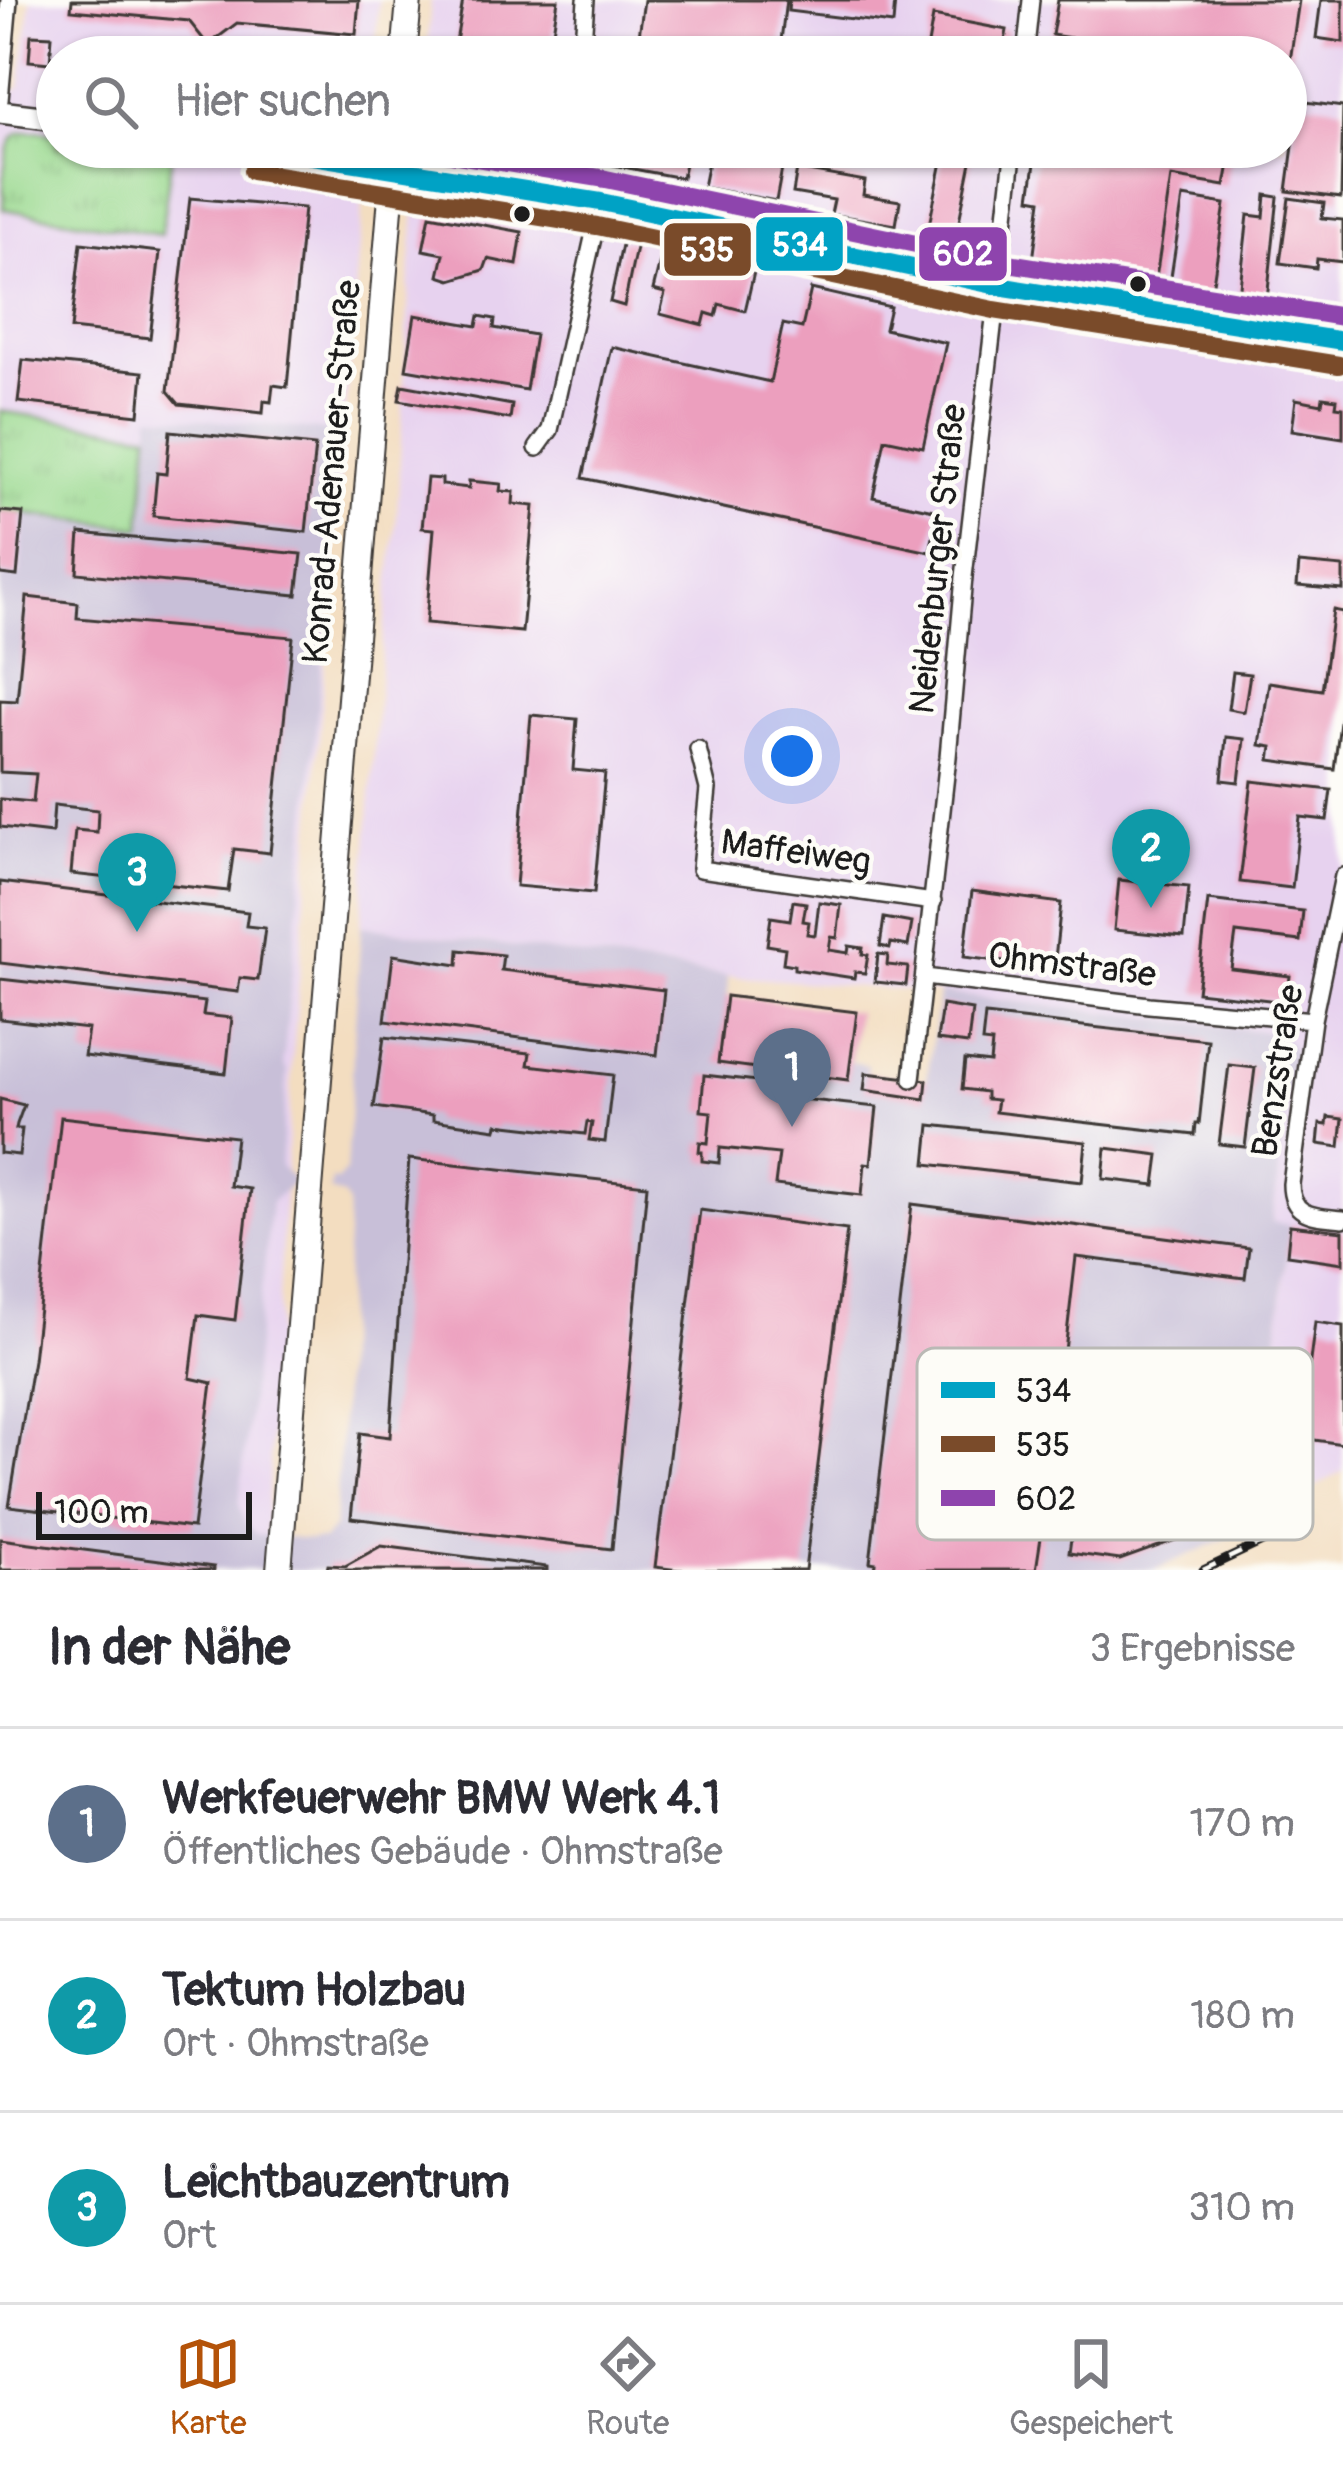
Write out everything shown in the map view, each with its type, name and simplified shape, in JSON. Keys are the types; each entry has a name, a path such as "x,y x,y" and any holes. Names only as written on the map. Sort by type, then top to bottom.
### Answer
{"main road":[{"path":"406,36 410,0"},
{"path":"0,112 36,116"},
{"name":"Konrad-Adenauer-Straße","path":"279,1570 393,168"},
{"path":"437,168 998,286 1343,341"}],"street":[{"path":"0,100 9,0"},
{"path":"583,36 586,0"},
{"path":"1027,36 1031,0"},
{"path":"574,197 576,168"},
{"name":"Neidenburger Straße","path":"925,977 964,577 1012,168"},
{"path":"537,448 550,430 601,202"},
{"name":"Maffeiweg","path":"698,749 708,789 700,869 933,902"},
{"name":"Benzstraße","path":"1343,876 1313,1020 1291,1184 1294,1203 1311,1215 1343,1220"},
{"path":"912,1078 925,977"},
{"name":"Ohmstraße","path":"925,977 1313,1020"}],"shaded area":[{"path":"31,0 379,0 376,36 36,36 36,168 365,168 291,1080 264,1570 0,1570 0,101 20,87"},
{"path":"431,0 1343,0 1343,1471 1313,1488 1313,1348 1276,1348 1290,1226 1272,1223 1293,1052 1277,1035 939,993 728,976 361,926 397,516 418,168 1307,168 1307,36 428,36"},
{"path":"151,415 339,432 321,676 283,1064 287,1072 280,1166 292,1177 291,1185 271,1202 239,1505 245,1523 256,1534 324,1540 334,1527 348,1204 330,1191 332,1180 346,1171 361,926 728,976 727,996 857,1012 851,1062 867,1065 867,1073 927,1080 939,993 1269,1032 1288,1042 1294,1051 1272,1222 1290,1225 1276,1348 917,1348 917,1540 1222,1540 1154,1570 0,1570 0,575 20,577 26,506 141,527"}],"green space":[{"path":"36,131 36,168 170,168 161,235 3,209 9,146 19,133"},
{"path":"0,411 149,434 141,528 0,511"}],"building":[{"path":"72,0 359,0 356,34 237,23 220,36 201,36 189,21 71,10"},
{"path":"463,0 558,0 552,36 457,36"},
{"path":"644,0 786,0 782,36 639,36"},
{"path":"789,0 895,0 893,24 788,11"},
{"path":"1058,0 1299,0 1294,36 1052,35"},
{"path":"1321,0 1343,0 1343,42 1316,38"},
{"path":"933,16 1007,30 1006,36 930,36"},
{"path":"31,35 52,36 36,36 36,62 29,61"},
{"path":"1307,102 1343,107 1341,198 1287,191 1290,168 1307,168"},
{"path":"628,168 684,168 682,178"},
{"path":"707,168 782,168 776,201 703,187"},
{"path":"941,168 970,168 956,236 928,230"},
{"path":"1034,168 1228,168 1225,186 1171,177 1155,285 1032,268 1041,200 1030,198"},
{"path":"797,169 865,181 863,195 900,201 896,225 831,214 834,200 793,193"},
{"path":"1266,195 1278,197 1266,308 1238,305 1248,215 1264,217"},
{"path":"1183,197 1225,204 1211,296 1169,290"},
{"path":"190,198 304,208 287,387 273,385 271,402 264,401 263,413 179,404 168,391"},
{"path":"1289,198 1324,203 1322,218 1343,220 1343,262 1317,259 1316,268 1280,263"},
{"path":"430,215 522,232 517,265 488,259 484,270 451,280 439,276 444,254 423,250"},
{"path":"623,240 637,243 624,306 610,302"},
{"path":"665,241 756,263 745,311 719,304 716,316 706,313 703,325 660,314 665,293 653,290"},
{"path":"81,243 160,252 150,338 71,329"},
{"path":"811,289 890,307 885,329 946,343 923,447 885,439 873,497 938,511 930,552 583,478 612,347 770,382 783,324 802,328"},
{"path":"415,315 477,326 479,316 495,319 494,328 535,335 526,390 406,369"},
{"path":"23,360 143,372 139,415 18,402"},
{"path":"402,385 512,405 510,419 399,400"},
{"path":"1323,397 1337,399 1336,406 1343,407 1343,438 1292,430 1296,399 1322,404"},
{"path":"170,431 315,446 306,532 153,516 157,473 166,474"},
{"path":"427,478 469,488 469,481 501,484 500,491 514,492 513,504 534,506 522,632 426,623 434,529 422,528"},
{"path":"0,511 23,513 17,576 0,574"},
{"path":"80,533 302,554 297,595 77,573"},
{"path":"1299,563 1343,567 1343,590 1297,586"},
{"path":"27,597 78,603 77,618 293,637 270,853 234,849 228,891 71,874 75,830 97,832 98,810 54,805 52,833 0,827 0,799 33,802 36,774 0,772 0,700 17,701"},
{"path":"1333,610 1343,612 1343,699 1334,769 1270,760 1272,747 1260,745 1269,682 1322,690"},
{"path":"1233,672 1250,674 1244,712 1228,709"},
{"path":"531,715 577,719 573,770 605,773 594,893 516,886"},
{"path":"1226,737 1244,739 1239,782 1222,780"},
{"path":"1252,781 1331,790 1327,820 1300,817 1292,888 1240,882"},
{"path":"1119,880 1189,887 1184,937 1114,930"},
{"path":"0,882 248,912 246,926 265,928 258,980 240,978 238,992 0,963"},
{"path":"972,891 1061,903 1054,968 964,957"},
{"path":"1208,900 1303,911 1300,941 1236,933 1231,969 1290,976 1287,1002 1197,992"},
{"path":"793,901 806,903 803,921 809,922 807,934 815,935 819,902 841,905 837,938 831,937 829,950 848,953 849,946 863,948 862,954 868,955 865,973 855,972 854,978 783,963 785,948 767,945 771,917 790,920"},
{"path":"884,918 912,923 908,946 880,946"},
{"path":"459,950 503,955 501,970 664,990 657,1055 385,1021 393,955 458,965"},
{"path":"878,954 888,955 887,965 908,967 906,985 875,982"},
{"path":"0,979 205,1002 203,1015 232,1018 226,1073 84,1056 88,1029 0,1019"},
{"path":"726,996 857,1012 848,1080 718,1063"},
{"path":"942,1005 972,1010 968,1044 937,1040"},
{"path":"985,1015 1208,1040 1195,1135 995,1112 997,1100 986,1099 986,1092 962,1089 965,1060 990,1063 992,1043 982,1042"},
{"path":"384,1037 530,1053 528,1065 613,1075 605,1142 589,1140 592,1123 587,1122 585,1134 497,1124 496,1129 374,1107"},
{"path":"1229,1065 1255,1068 1245,1147 1219,1144"},
{"path":"866,1073 927,1080 925,1099 864,1090"},
{"path":"704,1075 801,1086 800,1099 877,1107 871,1164 865,1163 862,1195 775,1185 779,1154 720,1148 719,1163 702,1161 700,1142 708,1143 711,1112 701,1111"},
{"path":"0,1099 24,1105 16,1129 22,1129 19,1155 0,1153"},
{"path":"61,1117 236,1137 230,1186 250,1189 235,1320 198,1315 190,1378 212,1383 193,1528 9,1506 33,1360"},
{"path":"1328,1117 1343,1119 1340,1147 1318,1144 1320,1124 1327,1125"},
{"path":"930,1125 1086,1142 1082,1182 926,1164"},
{"path":"1106,1148 1159,1155 1155,1185 1103,1179"},
{"path":"409,1159 647,1185 612,1549 351,1518 360,1433 390,1437"},
{"path":"912,1204 1249,1248 1245,1278 1076,1257 1065,1348 917,1348 917,1540 1041,1540 1036,1570 875,1570 876,1563 870,1562"},
{"path":"700,1210 847,1230 805,1570 655,1567"},
{"path":"1290,1225 1343,1231 1343,1263 1287,1255"},
{"path":"1315,1322 1343,1326 1343,1444 1313,1440"},
{"path":"0,1539 214,1567 214,1570 0,1570"},
{"path":"1071,1540 1176,1540 1120,1560 1069,1553"},
{"path":"381,1546 547,1570 327,1570 328,1565 345,1566"}],"railway":[{"path":"1203,1570 1267,1540"}],"transit line":[{"name":"534","path":"388,168 601,202 998,286 1343,341"},
{"name":"602","path":"538,168 1002,262 1343,317"},
{"name":"535","path":"252,171 597,226 994,310 1339,365"}],"place":[{"name":"Tektum Holzbau","path":"1151,908"},
{"name":"Leichtbauzentrum","path":"137,932"},
{"name":"Werkfeuerwehr BMW Werk 4.1","path":"792,1127"}]}
